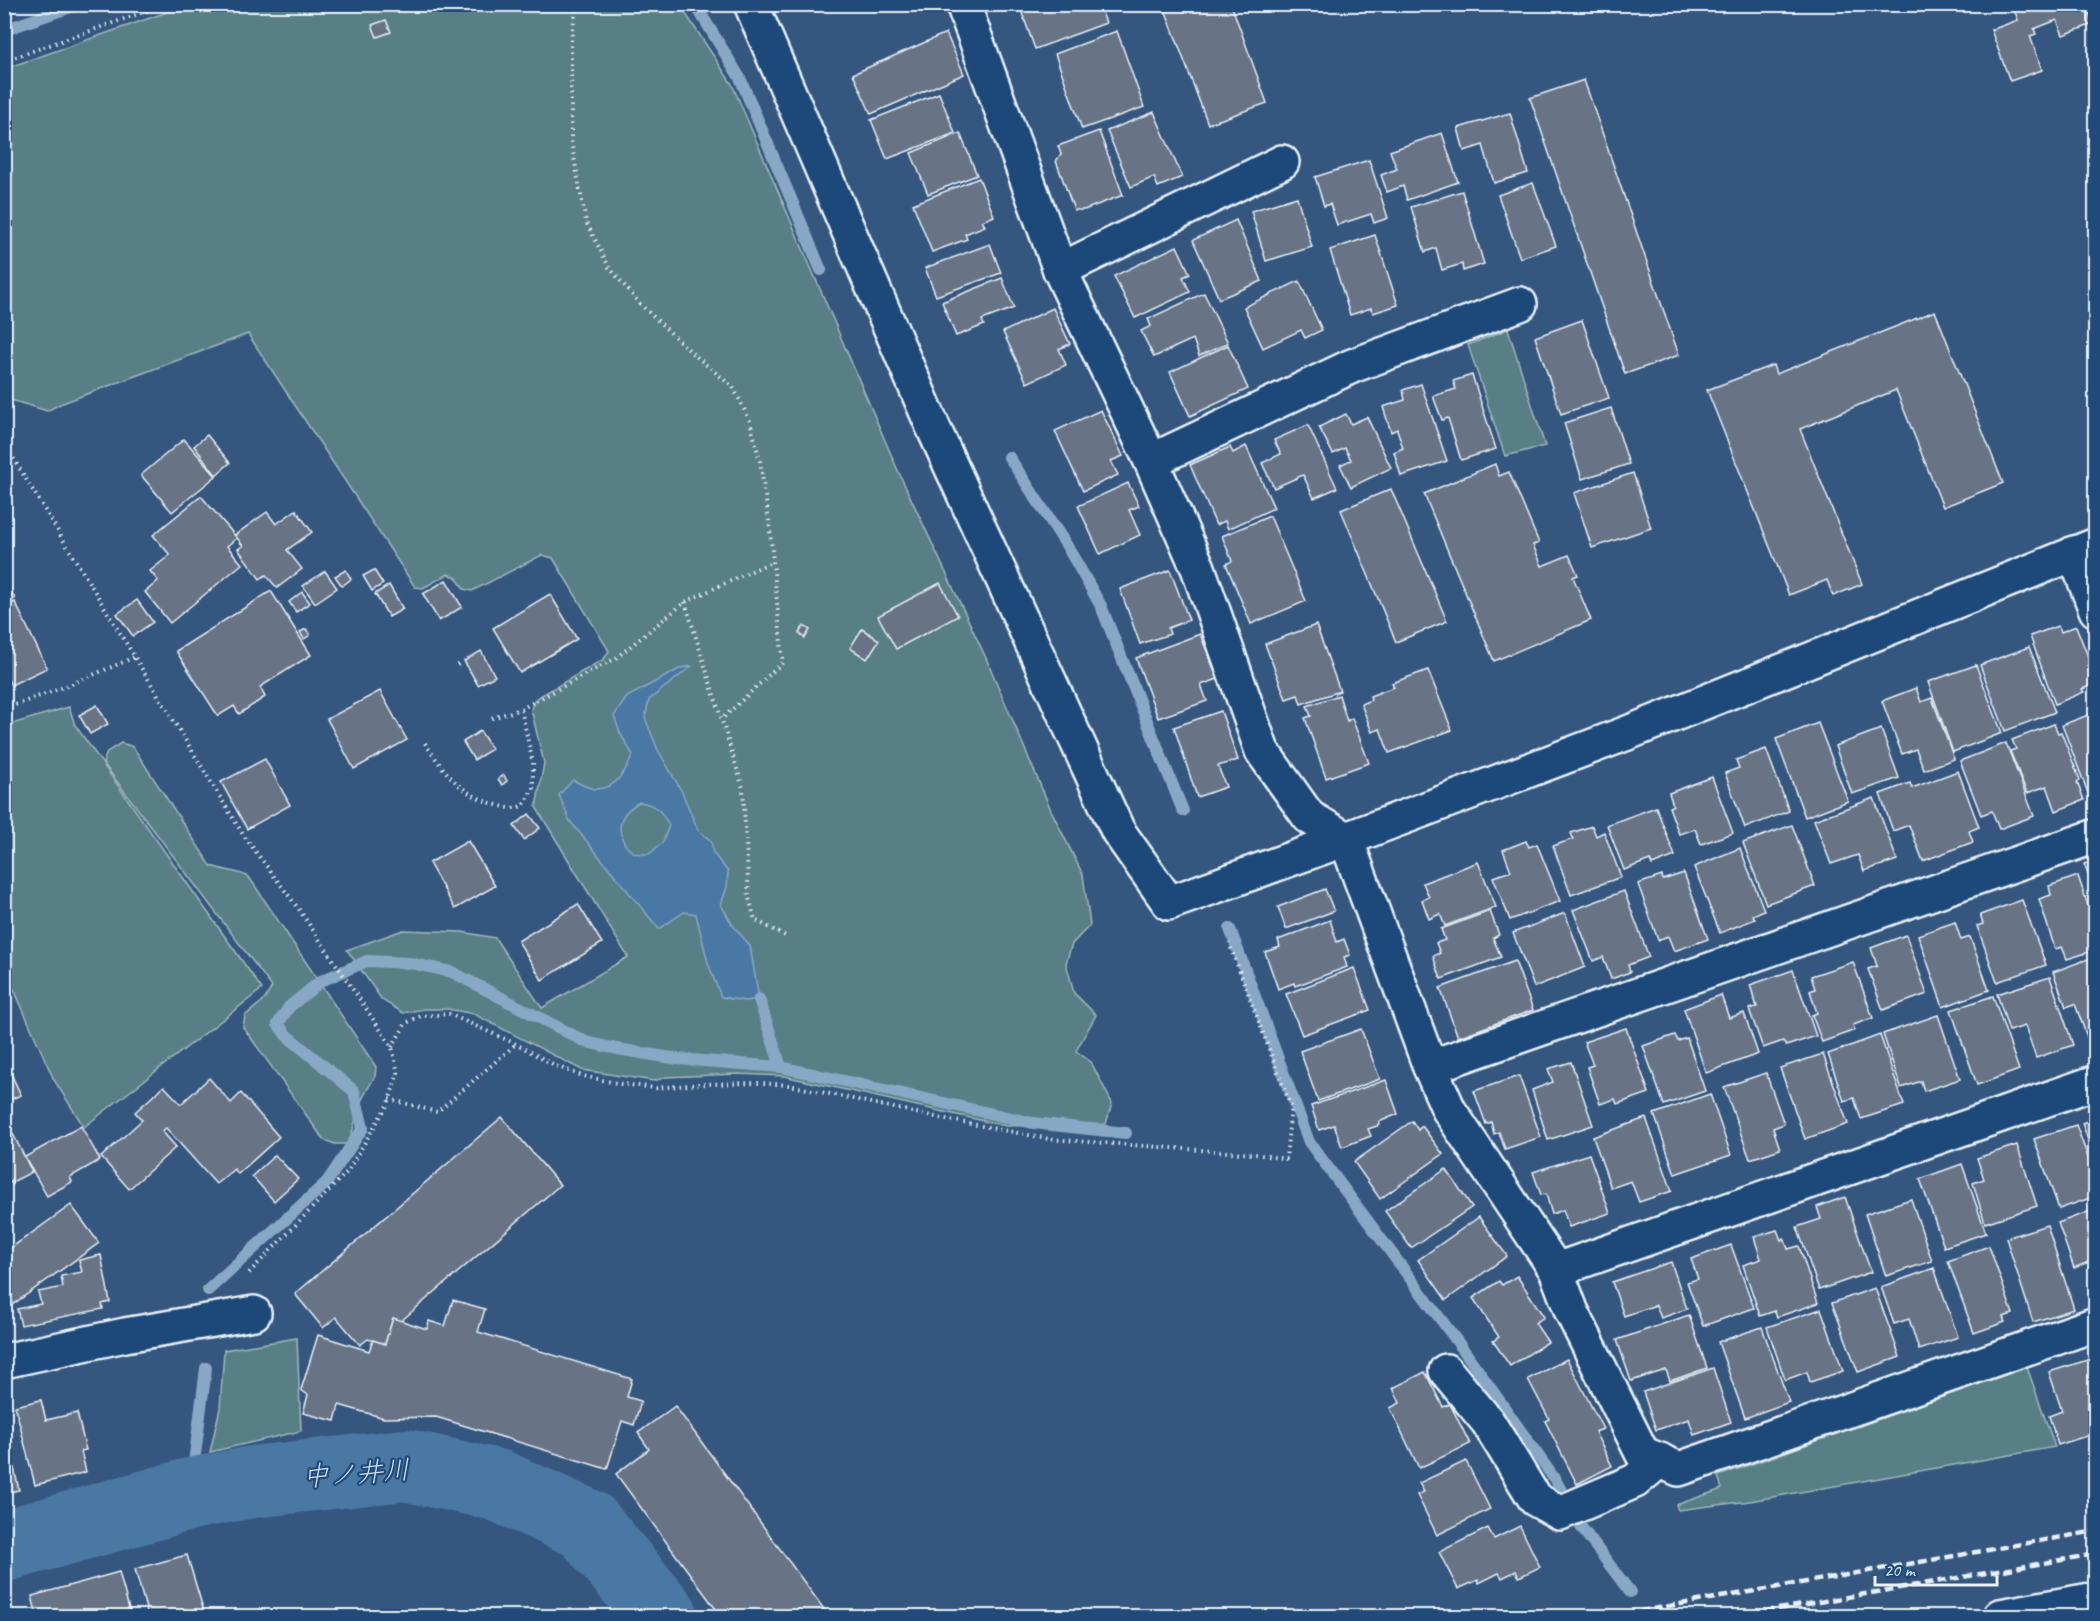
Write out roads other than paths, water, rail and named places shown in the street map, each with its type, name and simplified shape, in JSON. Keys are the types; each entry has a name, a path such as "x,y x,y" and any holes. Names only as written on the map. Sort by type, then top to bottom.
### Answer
{"street":[{"path":"751,4 938,438 1118,831 1169,903 1630,732 2085,549 2096,610"},
{"path":"963,4 1060,270 1151,461 1197,568 1262,751 1309,817 1346,839 1430,1067 1449,1110 1556,1270 1571,1310 1642,1453 1679,1469 2096,1324"},
{"path":"1060,270 1282,162"},
{"path":"1151,461 1352,366 1520,304"},
{"path":"1430,1067 2096,836"},
{"path":"1556,1270 2096,1082"},
{"path":"4,1362 125,1335 254,1313"},
{"path":"1446,1371 1488,1422 1535,1499 1570,1509 1635,1481 1660,1461"},
{"path":"2000,1617 2096,1599"}],"water":[{"path":"692,666 649,700 645,718 658,750 682,792 698,830 711,841 713,853 728,872 727,887 721,905 732,924 750,946 759,999 745,1001 721,997 708,963 696,914 684,912 659,929 570,821 559,795 573,780 596,789 610,786 619,778 633,755 620,733 614,716 627,697 681,668","holes":["639,802 650,804 657,809 669,825 663,842 649,854 631,851 624,843 620,828 627,811"]}],"waterway":[{"path":"4,30 79,4"},
{"path":"695,4 740,78 821,270"},
{"path":"1009,457 1067,546 1101,606 1183,811"},
{"path":"1230,929 1309,1142 1465,1352 1556,1481 1581,1527 1630,1592"},
{"path":"208,1290 327,1182 363,1128 354,1091 286,1035 278,1024 289,1007 321,981 367,961 410,963 452,972 586,1042 678,1059 781,1067"},
{"path":"759,999 781,1067 1033,1123 1126,1133"},
{"path":"190,1494 206,1368"},
{"name":"中ノ井川","path":"4,1546 190,1494 252,1482 405,1465 497,1485 587,1525 662,1616"}],"railway":[{"path":"1613,1616 2096,1531"},
{"path":"1738,1616 2096,1554"}]}
